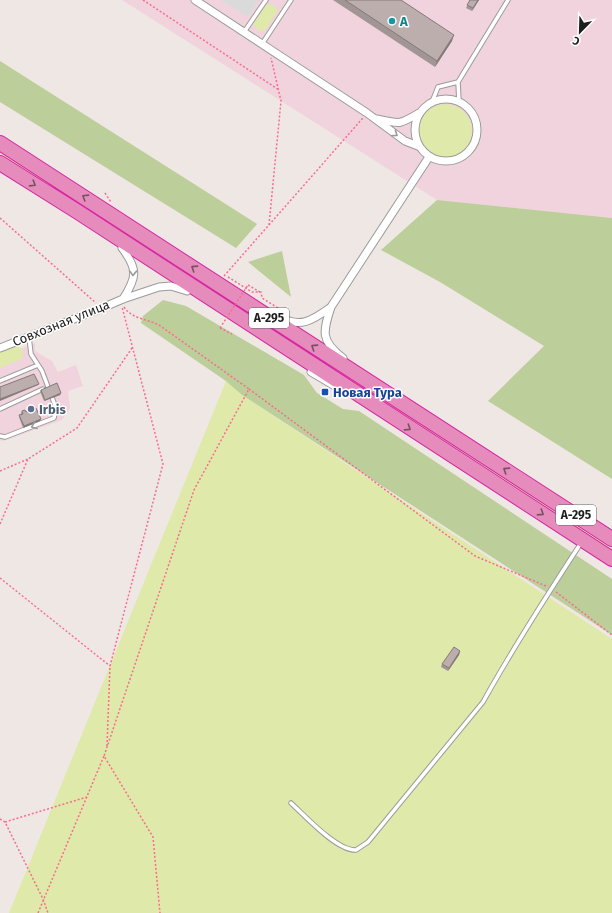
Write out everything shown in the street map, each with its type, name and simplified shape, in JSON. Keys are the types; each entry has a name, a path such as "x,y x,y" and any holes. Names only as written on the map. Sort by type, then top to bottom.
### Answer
{"highway":[{"name":"А-295","path":"0,143 222,280 390,397 612,539"},
{"name":"А-295","path":"0,163 78,212 612,559"}],"street":[{"path":"195,0 375,118 405,141 418,146 428,156 437,160 450,162 464,156 473,145 477,131 477,124 470,111 459,102 445,99 432,102 423,108 416,118 414,135 418,146"},
{"path":"375,118 394,123 403,123 419,113"},
{"path":"390,397 388,390 381,383 331,348 325,333 325,325 331,307 428,156"},
{"name":"А-295","path":"78,212 85,222 94,229 187,291 330,384 353,397 376,406"},
{"name":"Совхозная улица","path":"121,299 130,288 134,274 134,266 122,248"},
{"path":"222,280 281,318 290,322 298,323 309,321 316,318 331,307"},
{"name":"Совхозная улица","path":"0,348 102,308 121,299 159,286 171,286 187,291"}],"lane":[{"path":"244,32 266,0"},
{"path":"265,46 291,0"},
{"path":"459,102 458,82 508,0"},
{"path":"432,102 438,87 458,82"},
{"path":"0,436 5,437 54,418 56,408 38,365 31,354 29,336"},
{"path":"0,381 38,365"},
{"path":"0,409 48,387"},
{"path":"291,804 345,849 356,850 368,842 483,702 582,540"}],"path":[{"path":"143,0 279,90"},
{"path":"265,46 281,101 269,225"},
{"path":"222,280 367,113"},
{"path":"0,218 102,308"},
{"path":"232,334 220,328 248,285 261,292"},
{"path":"107,748 110,666 163,464 121,299"},
{"path":"121,299 126,309 131,314 139,319 151,321 159,325 249,389 475,556 551,589 612,634"},
{"path":"0,471 28,458 77,428 132,347"},
{"path":"38,913 107,748 194,490 249,389"},
{"path":"0,524 28,458"},
{"path":"0,578 110,666"},
{"path":"104,756 153,837 160,913"},
{"path":"4,822 87,797"},
{"path":"0,819 4,822 48,913"}],"shaded area":[{"path":"122,0 612,0 612,218 437,200"},
{"path":"221,0 259,0 248,17"},
{"path":"35,343 35,351 52,361 58,372 76,365 83,386 68,391 70,408 62,420 3,441 0,440 0,357"}],"green space":[{"path":"270,4 277,8 277,12 265,30 261,31 255,27 254,23 266,5"},
{"path":"0,61 257,224 236,248 0,102"},
{"path":"440,104 450,104 460,108 468,116 472,126 472,136 468,146 460,154 450,158 440,158 430,154 422,146 418,136 418,126 422,116 430,108"},
{"path":"0,151 612,547 612,552 0,156"},
{"path":"437,200 612,218 612,479 488,401 544,346 440,282 381,250"},
{"path":"282,251 291,297 248,262"},
{"path":"163,300 186,306 304,375 317,393 343,409 359,411 612,579 612,635 242,395 226,381 141,323 143,316"},
{"path":"18,346 22,349 23,354 21,359 0,368 0,352"},
{"path":"226,381 242,395 612,639 612,913 9,913"}],"building":[{"name":"А","path":"345,0 401,0 454,35 437,61"},
{"path":"470,0 478,0 473,8 467,5"},
{"path":"34,374 39,384 0,399 0,387"},
{"path":"57,383 61,393 45,400 41,390"},
{"path":"36,408 41,419 24,426 19,415 23,414 22,411 25,410 26,412"},
{"path":"454,647 460,651 449,668 442,664"}],"place":[{"name":"А","path":"392,21"},
{"name":"Новая Тура","path":"325,392"},
{"name":"Irbis","path":"31,409"}]}
